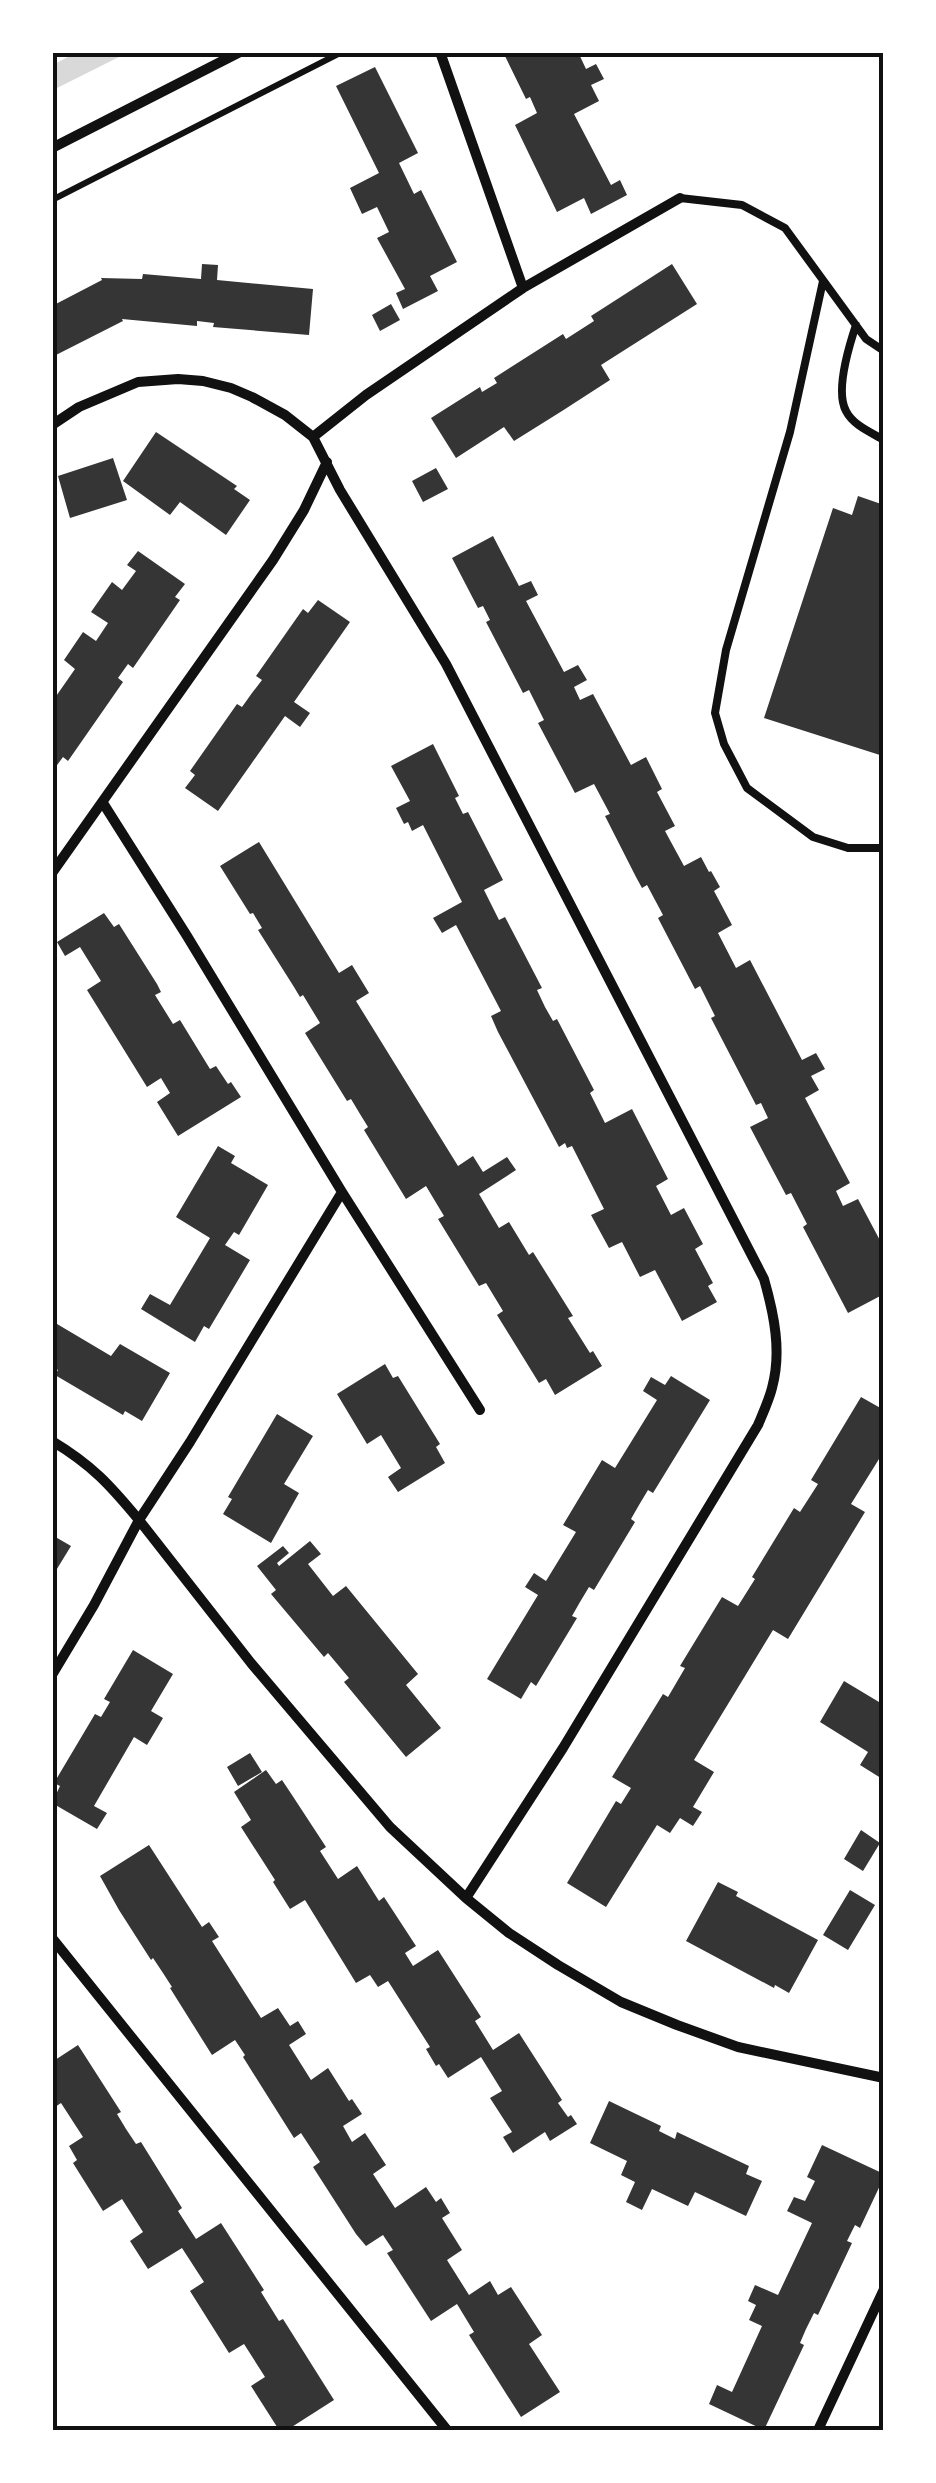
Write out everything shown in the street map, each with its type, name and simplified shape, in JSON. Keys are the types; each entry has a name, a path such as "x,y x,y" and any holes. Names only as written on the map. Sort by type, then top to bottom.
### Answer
{"street":[{"path":"52,148 240,52"},
{"path":"440,52 523,288"},
{"path":"313,437 366,395 523,288 680,198"},
{"path":"52,425 78,407 138,382 178,378 231,388 252,397 285,415 313,437 340,490 446,664 764,1279 774,1316 777,1350 773,1386 758,1424 563,1748 466,1898"},
{"path":"52,873 273,560 304,510 327,462"},
{"path":"103,803 480,1410"},
{"path":"52,1675 140,1520 342,1192"},
{"path":"52,1441 85,1461 111,1486 251,1663 378,1812 466,1898 525,1944 621,2002 738,2046 884,2078"},
{"path":"52,1938 447,2430"},
{"path":"818,2430 884,2289"}],"lane":[{"path":"680,198 742,204 785,228 866,339 884,351"},
{"path":"824,280 790,432 726,650 716,713 724,744 747,788 813,837 848,848 884,848"},
{"path":"856,325 843,366 844,409 859,426 884,440"}],"path":[{"path":"52,200 342,52"}],"shaded area":[{"path":"77,52 127,53 53,90 53,65"}],"building":[{"path":"503,52 578,52 586,69 596,64 604,79 591,85 599,101 574,114 611,185 620,180 627,195 591,214 584,198 557,212 515,125 537,113"},
{"path":"375,67 418,153 399,163 414,194 421,190 457,262 430,276 438,291 403,309 396,293 405,289 377,238 389,232 377,207 362,214 350,188 379,173 336,86"},
{"path":"202,264 218,265 217,280 313,289 309,335 213,327 214,323 197,321 197,326 122,319 52,357 52,306 101,278 142,279 143,274 201,279"},
{"path":"672,264 697,304 601,365 610,380 562,411 514,441 504,427 456,458 431,418 480,387 482,392 497,383 494,378 563,334 566,339 594,321 591,316"},
{"path":"391,304 400,320 380,331 372,315"},
{"path":"156,432 237,486 234,489 250,500 226,535 180,502 170,515 123,481"},
{"path":"113,458 127,500 70,518 58,476"},
{"path":"436,468 448,489 423,502 412,481"},
{"path":"858,496 884,505 883,756 764,718 833,508 852,515"},
{"path":"493,536 519,586 531,581 538,595 526,601 564,672 578,665 587,680 574,687 580,700 593,694 631,765 646,757 662,789 657,792 675,826 665,831 684,866 701,857 720,887 714,891 732,925 718,933 736,968 750,960 802,1060 816,1053 825,1069 811,1076 819,1090 805,1098 850,1183 836,1191 843,1206 858,1199 884,1248 884,1294 848,1313 803,1227 807,1224 791,1193 786,1195 750,1127 768,1118 761,1103 756,1105 711,1018 715,1016 700,986 695,989 658,918 663,915 647,885 642,888 636,877 605,816 610,814 594,784 575,793 538,723 544,720 529,690 523,693 486,622 490,620 483,606 478,608 452,558"},
{"path":"138,551 185,584 175,597 180,600 133,668 128,664 118,678 123,682 68,761 63,757 52,772 52,702 75,669 64,660 83,632 96,641 108,623 91,612 112,582 122,590 136,571 127,565"},
{"path":"318,600 350,622 294,702 310,713 300,727 285,716 218,811 185,788 195,775 190,771 237,704 242,707 262,680 256,676 303,609 308,613"},
{"path":"433,744 459,796 455,798 463,814 468,812 503,880 484,890 499,920 505,917 542,988 537,990 553,1021 557,1019 594,1090 590,1093 605,1123 632,1109 668,1179 656,1186 671,1215 684,1208 703,1244 695,1249 713,1283 708,1286 717,1302 682,1321 655,1270 640,1277 622,1242 609,1248 591,1215 604,1209 572,1146 567,1148 565,1143 559,1147 498,1032 491,1016 501,1011 456,925 442,933 433,918 462,902 423,825 412,831 408,822 404,824 396,808 410,801 391,766"},
{"path":"259,842 339,973 352,965 369,993 356,1001 458,1166 473,1156 483,1172 507,1157 516,1170 479,1194 499,1228 509,1222 529,1255 533,1252 573,1316 568,1318 602,1366 555,1395 546,1379 539,1383 497,1315 503,1311 486,1283 479,1286 438,1219 444,1216 426,1186 406,1199 364,1130 368,1127 351,1099 347,1101 305,1033 320,1023 220,866"},
{"path":"104,913 114,927 119,924 157,984 161,992 155,995 173,1024 180,1020 210,1069 216,1066 241,1097 178,1136 157,1102 170,1093 161,1078 147,1087 87,990 101,981 80,947 65,956 57,942"},
{"path":"218,1146 235,1156 231,1163 268,1185 239,1235 234,1232 225,1245 250,1260 209,1329 204,1326 195,1342 141,1309 150,1294 170,1305 210,1238 176,1217"},
{"path":"52,1321 111,1356 120,1344 170,1373 142,1421 125,1411 123,1415 55,1375 58,1370 52,1366"},
{"path":"385,1364 393,1378 398,1376 440,1444 436,1447 445,1463 398,1492 388,1477 401,1468 381,1435 367,1444 337,1394"},
{"path":"671,1376 710,1400 653,1493 648,1490 631,1519 635,1522 594,1590 589,1587 572,1616 577,1618 536,1686 531,1682 521,1699 487,1679 538,1595 525,1587 534,1573 546,1581 576,1532 563,1525 602,1460 615,1468 657,1400 643,1391 651,1377 665,1385"},
{"path":"861,1397 884,1410 884,1451 851,1504 865,1512 788,1639 773,1630 694,1760 714,1772 693,1807 702,1812 693,1826 680,1818 670,1833 657,1825 606,1907 567,1883 616,1801 621,1804 631,1788 612,1777 663,1694 668,1697 685,1668 680,1666 722,1597 738,1606 794,1508 800,1512 818,1484 811,1480"},
{"path":"277,1414 313,1436 284,1484 299,1493 271,1543 223,1514 232,1499 228,1497"},
{"path":"52,1535 71,1546 52,1577"},
{"path":"310,1541 321,1554 308,1564 333,1596 346,1586 418,1674 406,1685 441,1728 406,1757 344,1682 349,1678 328,1653 324,1657 271,1594 276,1590 257,1566 283,1546 289,1553 277,1563 279,1566"},
{"path":"133,1650 173,1674 151,1711 163,1718 156,1730 147,1745 134,1737 94,1806 107,1813 97,1829 52,1803 60,1786 54,1783 95,1714 101,1717 110,1702 104,1699"},
{"path":"844,1681 884,1705 884,1780 860,1765 868,1752 820,1722"},
{"path":"250,1753 262,1772 238,1786 227,1767"},
{"path":"266,1770 276,1784 282,1780 292,1795 326,1847 320,1851 338,1879 357,1866 379,1901 384,1897 416,1946 405,1953 413,1966 438,1950 481,2017 475,2021 493,2050 519,2033 562,2100 558,2103 577,2124 550,2141 545,2132 513,2153 503,2137 512,2132 490,2098 502,2091 481,2057 448,2078 439,2064 436,2066 426,2049 430,2047 388,1981 378,1987 370,1975 356,1983 305,1900 290,1909 241,1827 251,1820 234,1792"},
{"path":"861,1830 880,1843 863,1871 844,1859"},
{"path":"149,1845 202,1927 209,1922 219,1937 212,1941 261,2018 278,2008 290,2026 298,2021 306,2034 289,2045 311,2080 328,2068 349,2101 352,2099 362,2114 343,2126 352,2142 365,2133 386,2165 373,2174 395,2208 426,2187 436,2202 441,2198 450,2213 442,2218 462,2250 447,2260 469,2295 490,2281 498,2295 511,2287 542,2335 529,2344 560,2392 521,2417 469,2335 474,2332 457,2304 431,2321 387,2253 393,2250 383,2235 366,2246 356,2234 313,2167 320,2162 301,2133 294,2138 235,2040 212,2055 100,1876"},
{"path":"718,1882 738,1892 736,1896 818,1940 789,1993 686,1941"},
{"path":"850,1890 875,1905 848,1950 823,1935"},
{"path":"78,2045 121,2112 117,2114 126,2129 136,2144 141,2142 182,2208 178,2211 196,2239 221,2223 279,2321 283,2319 334,2400 287,2430 279,2430 251,2386 265,2377 244,2344 229,2353 190,2291 204,2282 182,2248 148,2269 130,2241 143,2232 122,2199 103,2211 73,2163 77,2160 69,2146 83,2137 61,2103 52,2109 52,2062"},
{"path":"609,2101 661,2126 659,2131 675,2139 677,2132 749,2166 746,2174 762,2181 746,2216 695,2192 688,2206 652,2189 642,2210 626,2202 635,2182 621,2175 627,2161 590,2143"},
{"path":"822,2145 884,2177 860,2228 855,2225 847,2241 852,2243 818,2315 814,2313 806,2329 800,2343 804,2345 764,2430 709,2404 717,2385 732,2392 762,2326 749,2320 756,2305 748,2301 755,2285 778,2295 812,2223 787,2211 794,2197 805,2201 815,2181 807,2177"}]}
